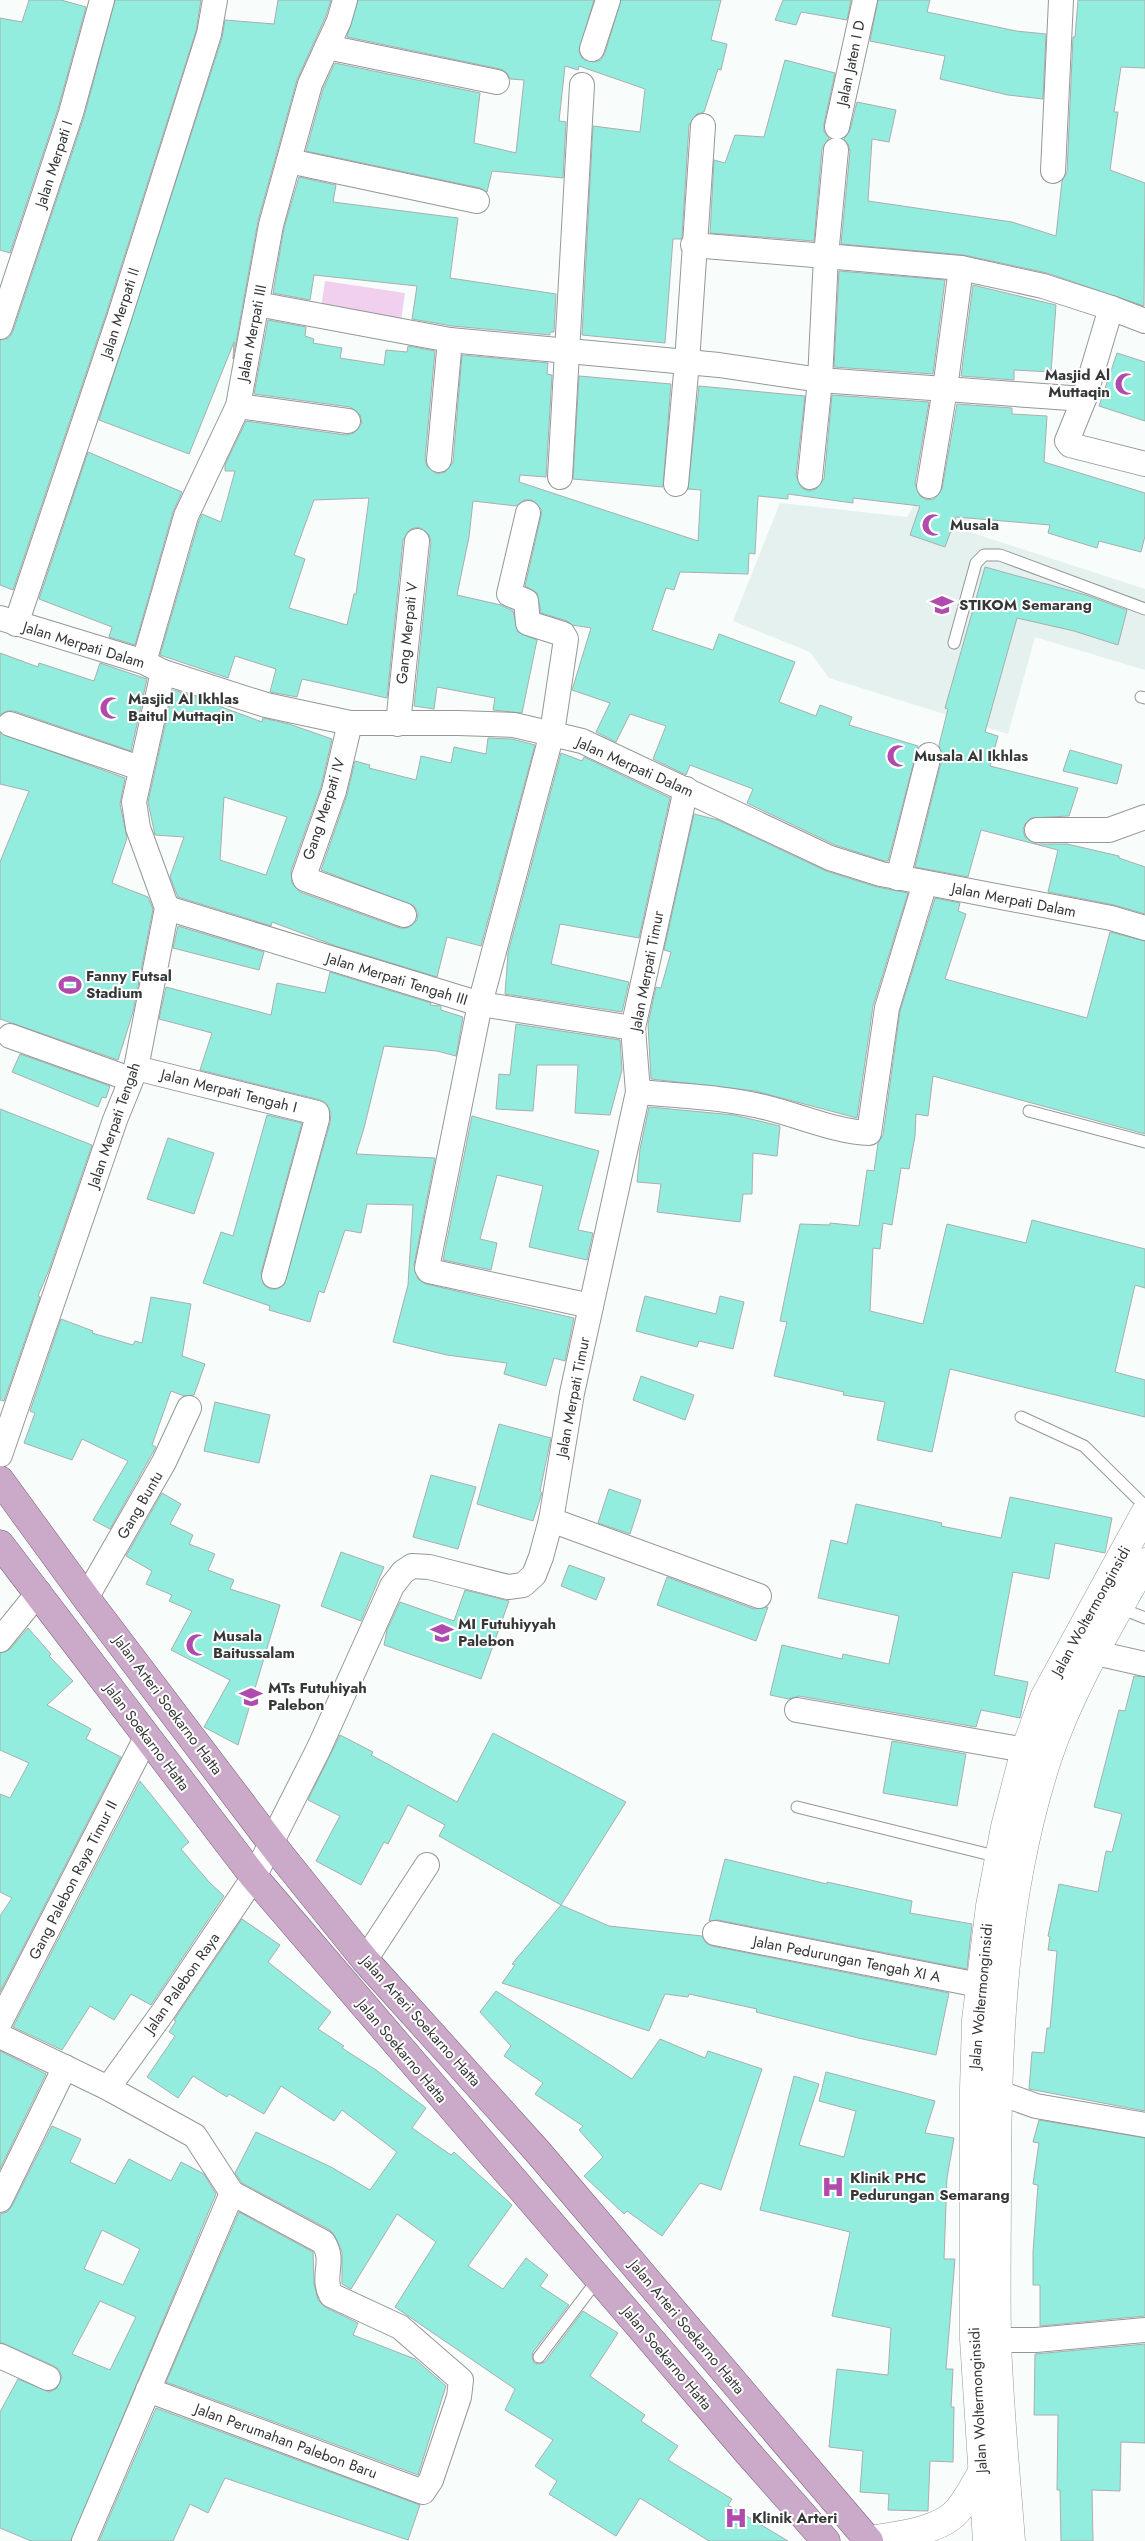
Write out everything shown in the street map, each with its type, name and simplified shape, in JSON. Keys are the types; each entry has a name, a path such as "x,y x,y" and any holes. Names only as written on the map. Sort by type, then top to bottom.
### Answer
{"main road":[{"name":"Jalan Arteri Soekarno Hatta","path":"0,1480 86,1598 271,1841 365,1960 538,2152 869,2541"},
{"name":"Jalan Woltermonginsidi","path":"987,2541 974,2339 986,2091 1013,1911 1028,1833 1047,1758 1063,1717 1082,1650 1145,1513"},
{"name":"Jalan Soekarno Hatta","path":"0,1544 39,1592 146,1738 254,1877 748,2453 826,2541"},
{"name":"Jalan Woltermonginsidi","path":"1011,2541 997,2340 986,2091 979,1985 999,1857 1025,1750 1044,1698 1082,1650 1120,1608 1145,1562"},
{"path":"869,2541 912,2533 938,2524 958,2510 982,2472"}],"street":[{"name":"Jalan Merpati I","path":"0,327 71,113 102,0"},
{"name":"Jalan Merpati II","path":"8,621 134,271 209,34 215,0"},
{"name":"Jalan Merpati III","path":"154,667 186,516 238,406 271,225 310,84 339,21 345,0"},
{"path":"592,49 608,0"},
{"name":"Jalan Jaten I D","path":"837,127 865,0"},
{"path":"1053,171 1061,0"},
{"path":"328,46 498,82"},
{"path":"560,477 582,85"},
{"path":"676,484 687,362 693,245 703,126"},
{"path":"810,478 820,380 826,256 836,150"},
{"path":"289,161 477,201"},
{"path":"693,245 961,268 1043,286 1145,321"},
{"path":"929,486 945,389 961,268"},
{"path":"257,304 450,340 567,349 687,362 820,380 1084,398"},
{"path":"1111,308 1084,398 1068,436 1070,445 1145,464"},
{"path":"439,460 450,340"},
{"path":"238,406 348,421"},
{"path":"528,513 509,591 510,595 526,601 528,623 565,636 552,733 480,1004 427,1270 591,1306"},
{"name":"Gang Merpati V","path":"398,724 417,541"},
{"name":"Jalan Merpati Dalam","path":"8,621 266,705 350,723 514,725 582,741 830,858 898,878 1111,918 1145,928"},
{"path":"154,667 134,802 138,828 167,908"},
{"name":"Gang Merpati IV","path":"350,723 334,791 304,876 305,879 404,914"},
{"path":"10,724 140,768"},
{"path":"898,878 929,755"},
{"name":"Jalan Merpati Timur","path":"271,1841 319,1748 392,1586 403,1572 412,1566 429,1567 508,1587 523,1584 534,1575 551,1520 572,1393 638,1092 632,1028 686,789"},
{"path":"1037,830 1109,830 1145,816"},
{"path":"638,1092 736,1101 769,1108 807,1120 869,1133 887,1008 924,883"},
{"name":"Jalan Merpati Tengah III","path":"167,908 480,1004 632,1028"},
{"name":"Jalan Merpati Tengah","path":"0,1455 133,1073 167,908"},
{"path":"10,1036 133,1073"},
{"name":"Jalan Merpati Tengah I","path":"133,1073 317,1113 318,1119 274,1276"},
{"name":"Gang Buntu","path":"86,1598 164,1462 189,1408"},
{"path":"551,1520 759,1596"},
{"path":"0,1640 39,1592"},
{"path":"1082,1650 1145,1664"},
{"path":"797,1710 1025,1750"},
{"name":"Gang Palebon Raya Timur II","path":"0,2022 146,1738"},
{"name":"Jalan Palebon Raya","path":"108,2088 163,2012 254,1877 271,1841"},
{"path":"365,1960 427,1865"},
{"name":"Jalan Pedurungan Tengah XI A","path":"715,1933 979,1985"},
{"path":"0,2036 108,2088 195,2136 232,2193 84,2541"},
{"path":"0,2200 65,2067"},
{"path":"986,2091 1036,2106 1145,2125"},
{"name":"Jalan Perumahan Palebon Baru","path":"148,2390 423,2492 431,2480 459,2397 461,2380 400,2327 331,2295 327,2286 330,2257 323,2242 232,2193"},
{"path":"997,2340 1036,2340 1145,2330"},
{"path":"0,2356 48,2378"}],"lane":[{"path":"954,643 976,563 984,555 1000,555 1145,610"},
{"path":"1029,1111 1145,1142"},
{"path":"1021,1417 1084,1446 1145,1506"},
{"path":"1120,1608 1145,1618"},
{"path":"797,1807 999,1857"},
{"path":"539,2358 598,2277"}],"shaded area":[{"path":"325,281 405,293 401,321 321,309"},
{"name":"STIKOM Semarang","path":"915,494 969,510 970,532 1145,589 1145,670 1035,637 1008,734 829,678 810,652 733,621 780,503 907,517 913,507"}],"building":[{"path":"29,0 61,0 86,7 58,109 10,253 0,250 0,18 22,22"},
{"path":"115,0 201,0 196,31 106,314 13,590 0,585 0,340 9,338 13,331 84,117"},
{"path":"278,0 331,0 326,16 297,80 258,221 233,359 234,342 189,454 99,420 222,38 225,20 274,24"},
{"path":"358,0 594,0 579,51 582,58 594,62 601,60 605,53 621,0 721,0 711,40 727,44 721,70 718,69 704,112 697,114 689,125 682,237 681,239 673,239 665,343 582,335 593,126 640,132 645,89 579,66 578,70 565,66 559,121 566,122 563,178 492,171 487,192 480,188 306,151 323,89 335,63 480,93 474,143 516,153 524,80 510,79 506,72 500,69 347,37"},
{"path":"783,0 851,0 847,20 801,12 796,25 775,20"},
{"path":"878,0 930,0 927,12 1016,31 1046,34 1043,99 1008,95 940,79 945,56 870,41"},
{"path":"1078,0 1145,0 1145,68 1121,67 1114,112 1118,112 1110,170 1145,183 1144,306 1047,273 964,255 841,244 850,151 844,139 850,130 857,102 896,110 889,142 872,139 868,201 1012,222 1056,236 1062,181 1067,172 1073,37 1075,37"},
{"path":"785,60 835,73 824,124 824,132 829,138 822,149 814,241 710,233 714,160 725,163 735,135 764,137"},
{"path":"299,177 336,185 333,202 458,218 450,278 556,294 554,332 550,332 550,335 452,326 412,319 417,286 314,275 310,300 273,293 284,228"},
{"path":"839,271 945,280 933,374 834,367"},
{"path":"973,285 1056,305 1051,372 1014,370 1014,380 961,376"},
{"path":"268,320 306,327 305,336 314,339 313,343 342,348 340,358 384,365 386,350 407,352 408,346 435,351 425,459 427,466 437,474 445,472 453,462 462,355 548,363 547,374 552,375 546,477 520,475 519,482 698,541 701,490 688,489 699,386 805,396 796,476 802,488 809,491 816,489 824,479 832,395 929,402 915,484 920,496 927,500 934,499 942,489 957,404 1012,408 1012,414 1047,416 1044,462 1145,493 1145,536 1141,552 1099,541 1097,548 1048,533 1050,525 956,517 945,547 910,535 920,506 853,498 853,503 788,494 788,499 758,496 755,554 749,553 748,574 680,572 674,590 666,588 652,630 713,650 719,634 795,662 779,702 816,716 820,705 852,717 849,725 918,746 888,861 884,861 835,845 747,803 753,789 690,765 686,775 653,759 666,726 630,714 616,742 596,732 610,703 572,690 591,628 572,625 567,621 541,613 537,593 525,586 542,510 532,500 524,500 516,506 473,501 469,537 457,595 501,605 513,611 518,632 537,640 522,713 493,710 495,698 437,687 434,709 414,706 431,542 429,535 419,527 411,529 403,540 387,698 302,679 297,697 270,692 276,669 235,656 228,678 160,655 202,514 221,522 235,471 225,471 225,465 246,421 346,435 354,433 362,423 360,415 350,407 254,394","holes":["369,498 356,594 354,594 347,625 289,608 305,559 294,555 314,500"]},
{"name":"Masjid Al Muttaqin","path":"1117,353 1145,362 1145,421 1099,406"},
{"path":"579,376 671,384 663,487 573,479"},
{"path":"88,452 182,492 173,512 135,645 109,637 112,627 39,599"},
{"path":"985,567 1086,595 1127,610 1118,645 1074,631 1017,618 985,732 998,736 990,766 1078,788 1069,816 1031,818 1025,824 1023,830 1025,837 1037,844 1067,844 1119,856 1119,858 1145,867 1145,914 1114,905 1048,892 1058,850 981,830 968,877 915,867 942,758 939,745 948,709 945,708"},
{"path":"0,653 38,667 39,663 94,681 100,663 147,679 131,751 14,711 7,711 0,715"},
{"path":"173,690 219,704 219,706 262,722 263,718 289,724 332,739 321,787 291,871 292,883 300,892 400,928 407,928 417,920 418,913 414,906 321,870 347,795 355,761 370,765 369,768 416,780 421,756 451,763 454,747 486,754 488,738 512,739 535,745 481,946 447,937 437,977 336,946 272,922 271,926 178,897 170,877 184,837 155,835 148,802","holes":["224,797 287,817 266,875 220,860"]},
{"path":"0,733 125,778 120,804 127,838 112,883 148,897 153,909 133,1012 118,1060 0,1019 0,862 29,791 0,784"},
{"path":"1070,750 1122,765 1117,784 1063,771"},
{"path":"561,753 582,761 584,757 670,798 639,938 560,924 551,964 629,982 622,1012 505,994 508,953"},
{"path":"694,814 718,820 826,871 877,887 908,893 873,1006 857,1118 755,1091 651,1079 648,1024 656,987 661,988 671,952 664,950"},
{"path":"935,898 960,903 958,911 966,914 945,979 1087,1018 1110,932 1145,941 1145,1134 933,1076 928,1116 916,1114 915,1136 909,1169 901,1168 892,1225 883,1223 880,1249 873,1248 870,1311 923,1324 947,1224 1026,1243 1032,1220 1145,1249 1145,1288 1135,1285 1115,1372 1145,1380 1145,1417 950,1369 932,1452 877,1440 885,1402 843,1395 844,1392 774,1376 787,1322 780,1321 800,1224 830,1225 830,1223 859,1226 867,1170 874,1171 878,1143 883,1135 900,1011"},
{"path":"178,926 264,952 259,970 173,948"},
{"path":"330,972 431,1003 430,1005 441,1006 441,1010 463,1017 456,1056 437,1051 384,1046 356,1154 435,1158 414,1265 418,1279 426,1284 574,1318 565,1361 554,1358 546,1386 504,1374 507,1363 447,1355 393,1342 408,1285 413,1205 367,1204 361,1233 345,1230 324,1293 319,1291 310,1322 269,1310 270,1306 203,1283 221,1232 233,1236 267,1115 302,1123 261,1273 264,1285 270,1289 277,1289 284,1285 330,1123 331,1113 326,1103 320,1100 200,1070 212,1033 159,1019 166,987 271,1015 277,983 325,993"},
{"path":"516,1024 620,1040 622,1070 610,1115 575,1113 578,1065 537,1065 533,1111 496,1109 499,1074 510,1075"},
{"path":"20,1054 110,1086 106,1098 102,1097 98,1107 12,1072"},
{"path":"649,1107 734,1115 780,1126 777,1156 753,1153 752,1194 743,1194 740,1222 657,1212 661,1184 637,1182 640,1149"},
{"path":"0,1109 92,1145 49,1270 38,1296 40,1297 4,1401 0,1400"},
{"path":"472,1116 599,1151 578,1230 593,1233 587,1260 529,1247 543,1186 497,1175 480,1239 497,1243 491,1270 443,1260"},
{"path":"168,1138 214,1153 194,1214 147,1199"},
{"path":"645,1296 716,1314 720,1296 744,1302 733,1349 699,1341 697,1347 636,1331"},
{"path":"151,1297 191,1304 182,1356 205,1364 194,1395 184,1396 171,1391 152,1445 156,1447 110,1529 93,1520 128,1461 82,1439 72,1460 24,1443 35,1413 30,1411 61,1319 93,1331 92,1333 133,1345 135,1341 142,1343"},
{"path":"641,1376 694,1395 685,1420 633,1400"},
{"path":"215,1402 270,1415 259,1463 204,1451"},
{"path":"499,1424 551,1438 540,1491 542,1493 533,1521 477,1504"},
{"path":"431,1475 476,1487 458,1549 413,1537"},
{"path":"609,1489 641,1500 630,1534 598,1523"},
{"path":"162,1493 181,1504 170,1524 193,1535 189,1544 215,1554 208,1570 234,1580 230,1589 280,1605 238,1745 204,1727 230,1680 171,1650 192,1611 169,1601 172,1595 146,1584 152,1571 126,1556"},
{"path":"1010,1497 1112,1518 1105,1553 1055,1543 1049,1579 1013,1572 994,1675 1028,1682 1020,1718 981,1710 976,1727 799,1696 789,1699 770,1695 782,1645 842,1659 843,1654 889,1664 899,1616 818,1598 831,1540 847,1544 856,1504 942,1523 941,1526 1001,1538"},
{"path":"341,1552 384,1567 361,1621 321,1606"},
{"path":"569,1565 605,1578 596,1600 561,1586"},
{"path":"667,1577 754,1609 768,1607 756,1641 657,1605"},
{"name":"MI Futuhiyyah Palebon","path":"465,1590 509,1601 481,1679 384,1645 387,1630 400,1602 454,1621"},
{"path":"28,1628 51,1654 49,1656 73,1681 47,1705 91,1729 86,1739 121,1757 0,1992 0,1916 12,1898 0,1892 0,1794 10,1798 29,1763 0,1750 0,1653 10,1649"},
{"path":"1134,1676 1145,1677 1145,2111 1029,2089 1032,2052 1044,2053 1047,2028 1050,2028 1057,1951 1048,1950 1050,1937 1048,1936 1059,1884 1098,1892 1106,1851 1112,1852 1122,1814 1094,1807 1119,1710 1125,1711"},
{"path":"493,1733 626,1802 561,1905 439,1836 445,1825 408,1805 388,1844 384,1842 361,1885 316,1861 340,1816 308,1800 340,1735 373,1752 371,1755 457,1802"},
{"path":"892,1741 966,1754 957,1806 883,1793"},
{"path":"140,1781 189,1842 181,1849 209,1882 224,1896 151,2005 131,1994 114,2020 90,2006 62,2050 13,2027"},
{"path":"725,1859 827,1884 827,1882 912,1901 910,1913 972,1924 967,1969 718,1920 709,1921"},
{"path":"561,1905 609,1926 702,1936 706,1943 712,1946 949,1993 936,2055 858,2038 756,2012 757,2009 689,1994 688,1997 665,1994 649,2031 502,1983 515,1965 512,1964"},
{"path":"242,1919 280,1945 268,1962 331,2012 318,2029 344,2046 342,2048 376,2070 426,2108 412,2128 451,2155 454,2152 512,2205 468,2266 503,2289 526,2258 548,2275 540,2286 569,2305 533,2352 534,2363 545,2362 583,2311 618,2333 590,2376 645,2415 641,2421 678,2446 668,2460 732,2499 728,2505 788,2541 709,2541 640,2498 616,2536 549,2494 557,2481 535,2466 553,2440 505,2410 515,2389 395,2307 436,2242 397,2214 351,2289 342,2284 342,2252 335,2236 330,2230 242,2183 235,2173 256,2132 331,2167 370,2190 397,2152 342,2110 334,2121 281,2086 264,2114 229,2094 227,2097 193,2076 178,2098 147,2077 175,2036 169,2032 176,2021 174,2020"},
{"path":"496,1991 632,2079 660,2039 705,2058 708,2051 762,2069 721,2190 700,2183 662,2236 627,2211 624,2214 584,2176 603,2157 579,2130 583,2126 535,2094 543,2083 504,2056 511,2046 480,2012"},
{"path":"0,2051 46,2074 0,2169"},
{"path":"826,2072 935,2101 925,2133 954,2138 947,2178 944,2259 955,2259 946,2369 953,2369 951,2407 954,2407 953,2462 930,2461 928,2511 888,2510 889,2494 860,2492 863,2451 829,2447 837,2369 888,2375 891,2328 832,2316 850,2232 760,2210 794,2076 819,2084 799,2145 844,2157 856,2111 819,2101"},
{"path":"1039,2120 1145,2138 1145,2316 1040,2326 1040,2285 1033,2285 1033,2252 1038,2185 1033,2184 1039,2143 1033,2142"},
{"path":"52,2126 81,2139 70,2162 115,2184 129,2159 171,2181 181,2162 204,2174 216,2194 71,2541 31,2541 0,2528 0,2412 18,2379 49,2392 56,2389 62,2377 59,2370 54,2366 0,2342 0,2214 7,2212 12,2206","holes":["102,2230 140,2249 123,2285 84,2269","100,2301 136,2317 110,2370 72,2354"]},
{"path":"239,2212 313,2252 314,2283 318,2300 325,2307 358,2323 353,2335 415,2359 446,2386 418,2475 166,2382"},
{"path":"1145,2344 1145,2443 1121,2442 1120,2491 1092,2490 1093,2541 1061,2541 1060,2490 1057,2490 1058,2415 1034,2415 1035,2354"},
{"path":"156,2408 420,2505 408,2540 225,2478 208,2513 190,2504 173,2541 99,2541"}],"place":[{"name":"Masjid Al Muttaqin","path":"1126,384"},
{"name":"Musala","path":"933,525"},
{"name":"STIKOM Semarang","path":"942,605"},
{"name":"Masjid Al Ikhlas Baitul Muttaqin","path":"111,708"},
{"name":"Musala Al Ikhlas","path":"898,756"},
{"name":"Fanny Futsal Stadium","path":"70,985"},
{"name":"MI Futuhiyyah Palebon","path":"442,1633"},
{"name":"Musala Baitussalam","path":"197,1645"},
{"name":"MTs Futuhiyah Palebon","path":"251,1697"},
{"name":"Klinik PHC Pedurungan Semarang","path":"833,2187"},
{"name":"Klinik Arteri","path":"736,2518"}]}
